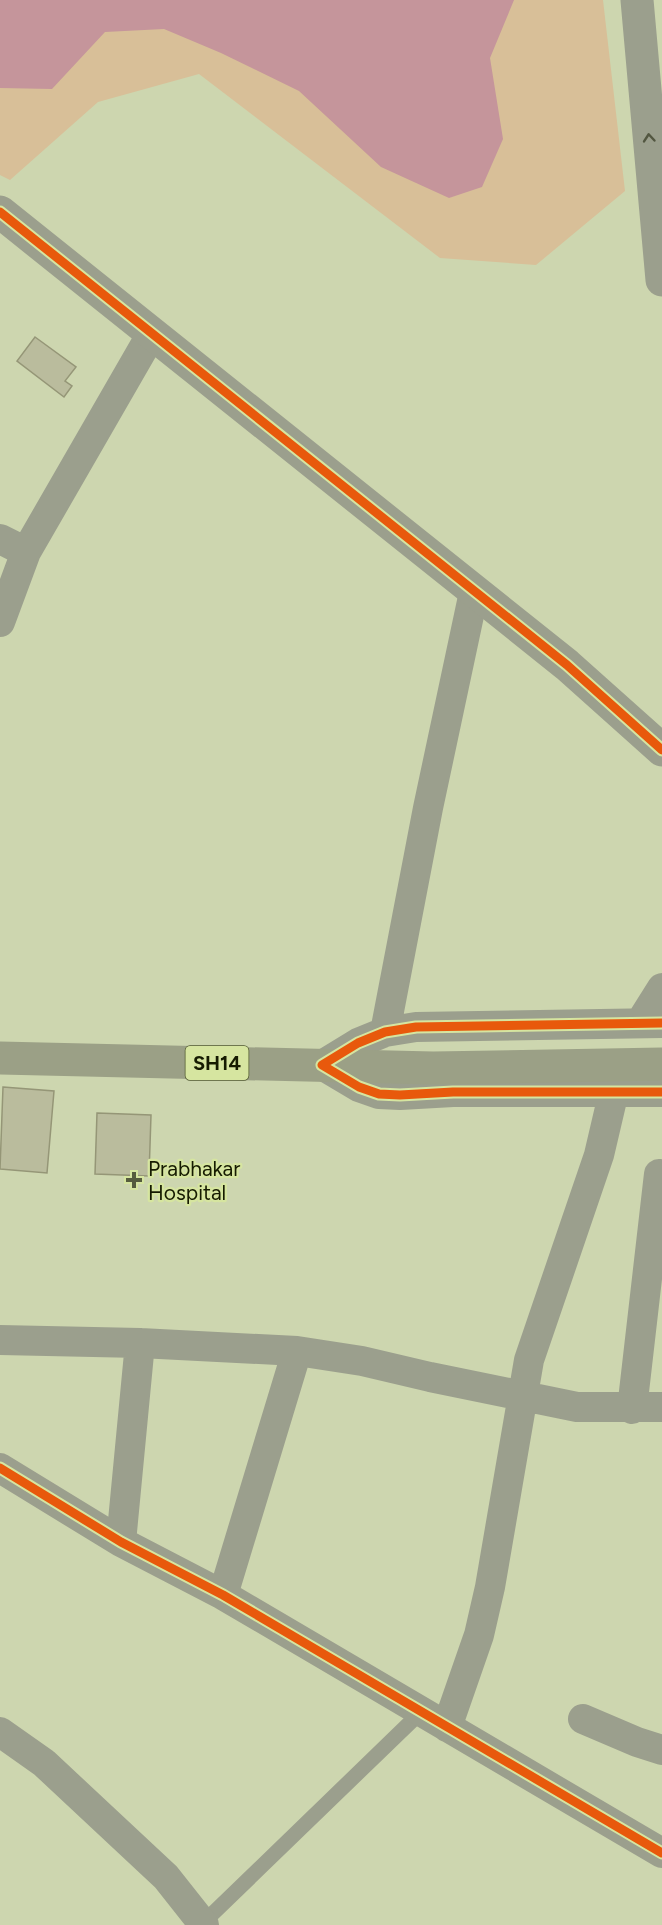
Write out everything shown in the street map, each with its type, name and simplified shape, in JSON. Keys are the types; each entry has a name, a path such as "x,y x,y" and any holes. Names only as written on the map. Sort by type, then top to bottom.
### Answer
{"main road":[{"name":"SH14","path":"0,1058 433,1068 662,1064"}],"street":[{"path":"637,0 662,280"},
{"path":"0,212 151,335 567,665 662,750"},
{"path":"0,622 13,546 151,335"},
{"path":"385,1032 428,808 474,592"},
{"path":"662,988 651,1023 416,1027 385,1032 358,1043 322,1065 359,1087 378,1094 662,1092"},
{"path":"447,1726 479,1635 490,1587 529,1360 599,1155 614,1091"},
{"path":"632,1408 658,1174"},
{"path":"0,1340 140,1343 297,1351 362,1361 577,1407 662,1407"},
{"path":"121,1542 140,1343"},
{"path":"223,1595 297,1351"},
{"path":"0,1467 121,1542 223,1595 662,1853"},
{"path":"583,1719 662,1750"},
{"path":"0,1731 44,1763 158,1869 204,1924"}],"lane":[{"path":"204,1924 422,1711"}],"shaded area":[{"path":"0,0 603,0 625,191 536,265 440,258 199,74 98,102 10,180 0,175"},
{"path":"0,0 514,0 490,58 503,139 482,187 449,198 381,167 299,91 221,53 164,29 105,32 52,89 0,88"}],"building":[{"path":"35,337 76,367 65,381 72,386 64,397 17,361"},
{"path":"3,1087 54,1091 47,1173 0,1169"},
{"path":"97,1113 151,1115 149,1176 95,1174"}],"cycle path":[{"path":"0,212 567,665 662,750"},
{"path":"662,1023 416,1027 385,1032 358,1043 322,1065 359,1087 379,1094 662,1092"},
{"path":"0,1468 121,1542 223,1595 662,1853"}],"place":[{"name":"Prabhakar Hospital","path":"134,1180"}]}
